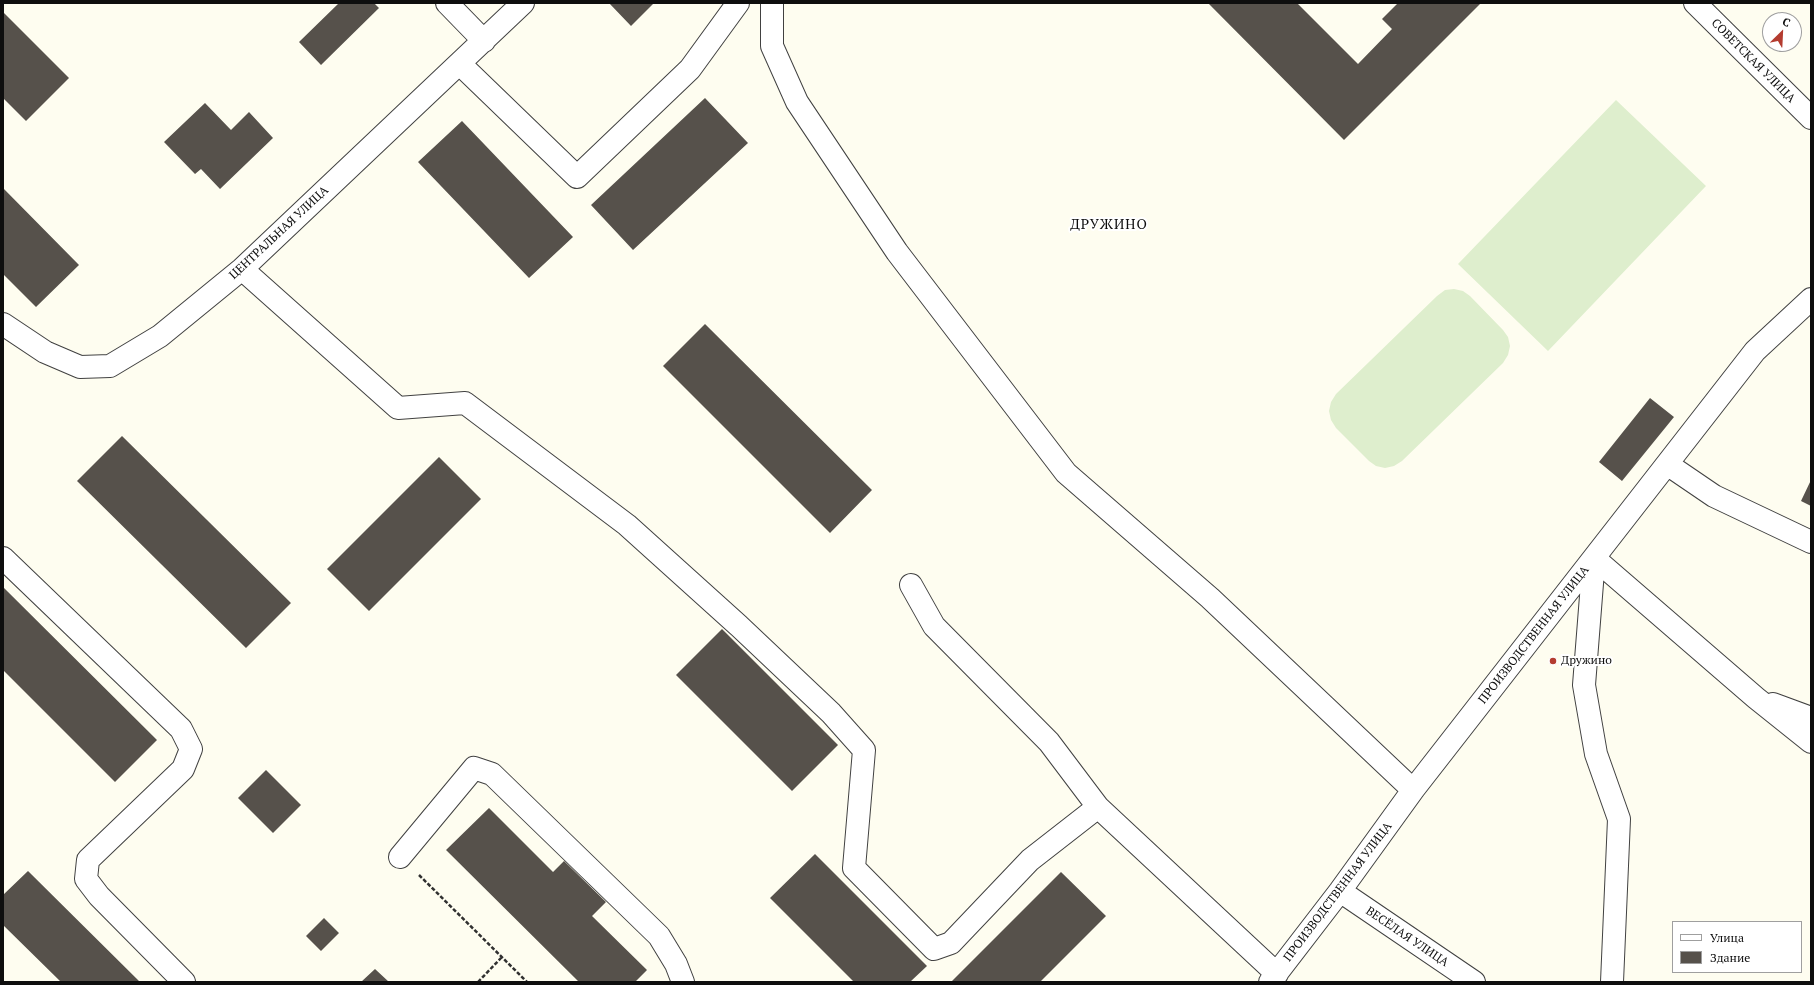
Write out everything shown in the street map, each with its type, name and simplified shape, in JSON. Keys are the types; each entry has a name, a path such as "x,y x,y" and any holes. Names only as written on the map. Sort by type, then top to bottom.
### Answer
{"street":[{"path":"447,3 484,41"},
{"name":"ЦЕНТРАЛЬНАЯ УЛИЦА","path":"3,324 45,352 80,367 110,366 160,336 242,269 523,3"},
{"path":"460,64 577,177 690,69 738,3"},
{"path":"772,3 772,46 797,102 897,252 1066,473 1210,598 1413,790"},
{"name":"СОВЕТСКАЯ УЛИЦА","path":"1695,3 1811,118"},
{"path":"242,269 398,408 465,403 627,525 739,626 831,712 864,750 854,868 934,949 951,943 1030,860 1098,807"},
{"name":"ПРОИЗВОДСТВЕННАЯ УЛИЦА","path":"1274,978 1340,891 1413,790 1755,351 1811,299"},
{"path":"1667,464 1714,496 1811,542"},
{"path":"3,558 181,730 191,749 183,768 88,860 86,879 99,896 184,982"},
{"path":"1594,558 1756,698 1811,742"},
{"path":"1594,558 1584,685 1596,754 1618,819 1612,982"},
{"path":"911,585 934,626 1049,742 1098,807 1274,978"},
{"path":"1756,698 1811,718"},
{"path":"400,857 474,768 492,774 659,936 676,964 683,982"},
{"name":"ВЕСЁЛАЯ УЛИЦА","path":"1340,891 1474,982"}],"path":[{"path":"400,857 527,982"},
{"path":"478,982 501,958"}],"green space":[{"path":"1616,100 1706,186 1548,351 1458,264"},
{"path":"1454,289 1463,291 1470,296 1503,330 1508,337 1510,346 1508,355 1503,363 1402,461 1394,466 1385,468 1376,466 1336,428 1331,420 1329,411 1331,402 1336,394 1437,296 1445,290"}],"building":[{"path":"339,3 374,3 379,8 321,65 299,42"},
{"path":"609,3 654,3 631,26"},
{"path":"1208,3 1297,3 1358,64 1392,29 1382,19 1398,3 1481,3 1344,140"},
{"path":"3,12 69,78 26,121 3,98"},
{"path":"705,98 748,143 633,250 591,205"},
{"path":"205,103 231,130 249,112 273,138 220,189 201,169 195,174 164,142"},
{"path":"462,121 573,237 529,278 418,162"},
{"path":"3,188 79,265 36,307 3,274"},
{"path":"705,324 872,490 830,533 663,366"},
{"path":"1650,398 1674,417 1622,481 1599,462"},
{"path":"122,436 291,603 246,648 77,481"},
{"path":"439,457 481,499 369,611 327,569"},
{"path":"1811,480 1811,506 1801,501"},
{"path":"3,587 157,740 115,782 3,670"},
{"path":"722,629 838,745 792,791 676,675"},
{"path":"266,770 301,805 273,833 238,798"},
{"path":"489,808 553,872 564,861 606,902 592,916 647,970 635,982 579,982 446,850"},
{"path":"815,854 927,966 910,982 854,982 770,898"},
{"path":"28,871 140,982 61,982 3,925 3,895"},
{"path":"1061,872 1106,916 1040,982 951,982"},
{"path":"324,918 339,933 321,951 306,936"},
{"path":"375,969 389,982 361,982"}],"place":[{"name":"Дружино","path":"1553,661"}],"district":[{"name":"ДРУЖИНО","path":"1109,225"}]}
